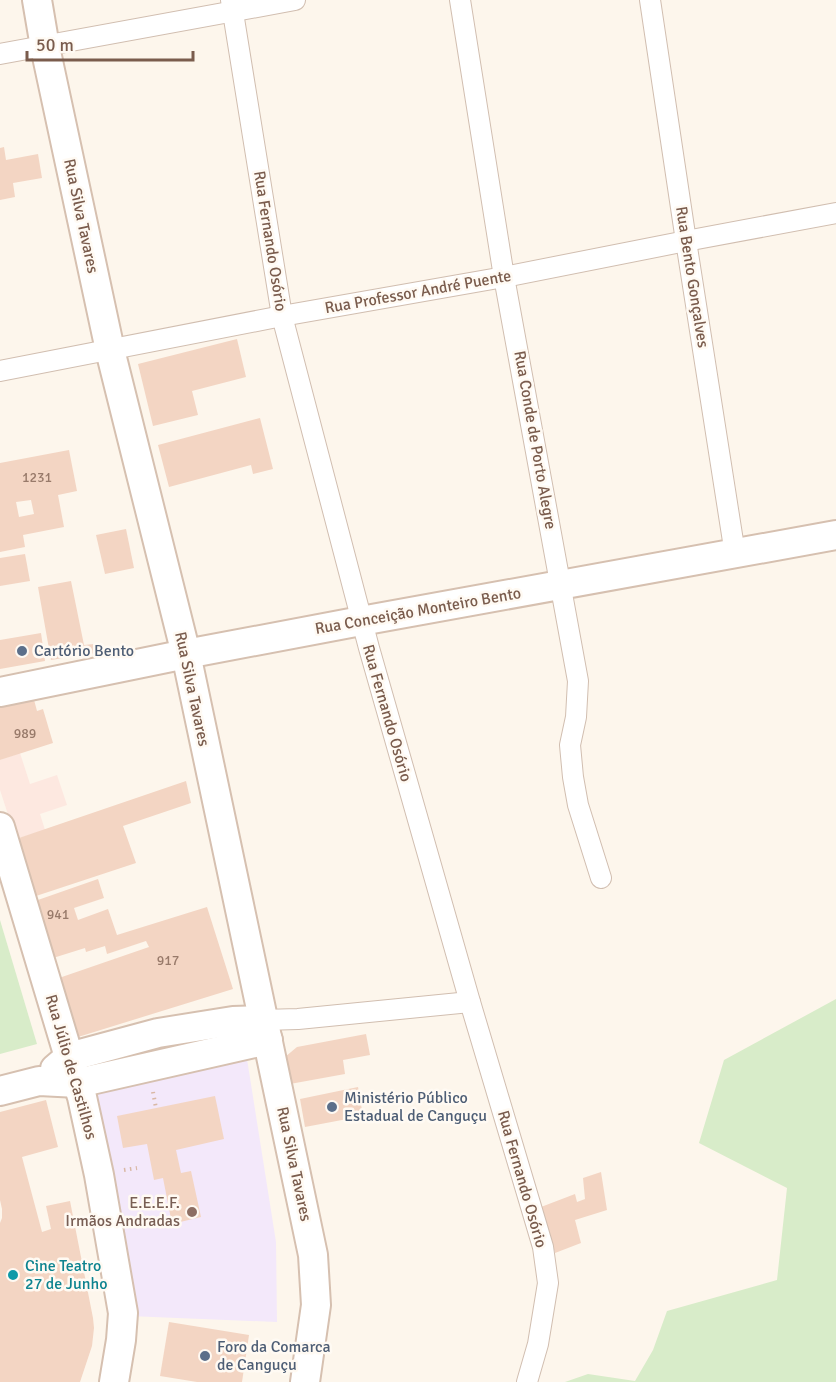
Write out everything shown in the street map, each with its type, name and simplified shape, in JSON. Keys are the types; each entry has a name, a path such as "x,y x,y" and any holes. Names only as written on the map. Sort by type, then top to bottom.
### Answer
{"street":[{"name":"Rua Silva Tavares","path":"37,0 110,350 186,654 313,1255 316,1305 305,1382"},
{"path":"0,54 232,6 295,0"},
{"name":"Rua Conde de Porto Alegre","path":"460,0 504,277 578,681 576,717 570,745 573,777 578,805 601,878"},
{"name":"Rua Bento Gonçalves","path":"650,0 735,554"},
{"name":"Rua Fernando Osório","path":"232,6 282,316 361,621 470,1002 543,1246 548,1283 538,1344 527,1382"},
{"name":"Rua Professor André Puente","path":"0,371 836,213"},
{"name":"Rua Conceição Monteiro Bento","path":"0,692 361,621 836,536"},
{"name":"Rua Júlio de Castilhos","path":"0,827 82,1097 99,1175 123,1313 114,1382"},
{"path":"73,1070 165,1064 298,1020 470,1002"},
{"path":"0,1091 73,1070 158,1033 233,1021 266,1030"},
{"path":"158,1033 165,1064"}],"shaded area":[{"path":"20,753 30,784 57,775 67,805 40,814 45,830 16,839 0,790 0,760"},
{"name":"E.E.E.F. Irmãos Andradas","path":"247,1059 276,1242 277,1322 129,1316 93,1095"}],"green space":[{"path":"0,920 37,1044 0,1054"},
{"path":"836,999 836,1382 565,1382 588,1374 635,1381 653,1350 667,1311 777,1280 787,1188 699,1143 724,1060"}],"building":[{"path":"4,147 6,160 38,154 42,178 13,183 15,197 0,200 0,148"},
{"path":"237,339 246,377 192,391 198,415 153,426 138,364"},
{"path":"260,418 273,469 253,474 251,465 169,487 158,445"},
{"path":"69,450 77,491 58,495 64,527 23,535 25,547 0,552 0,463","holes":["31,500 34,514 19,517 16,502"]},
{"path":"126,529 134,568 105,574 96,535"},
{"path":"25,554 30,581 0,586 0,558"},
{"path":"71,581 84,645 94,644 95,653 51,660 38,587"},
{"name":"Cartório Bento","path":"41,633 45,661 0,669 0,640"},
{"path":"33,696 37,711 43,709 53,743 0,760 0,703"},
{"path":"186,781 191,803 123,826 136,863 33,897 16,839"},
{"path":"98,879 104,898 74,908 78,920 108,909 117,935 207,907 233,989 78,1037 59,978 149,947 146,941 107,954 105,946 86,952 85,948 53,958 35,901"},
{"path":"366,1034 370,1055 343,1060 345,1074 290,1084 285,1057 297,1047"},
{"name":"Ministério Público Estadual de Canguçu","path":"358,1087 363,1116 305,1127 300,1099"},
{"path":"215,1096 224,1139 176,1150 181,1173 191,1171 201,1217 172,1224 163,1178 154,1180 147,1144 123,1148 117,1116"},
{"path":"46,1100 58,1147 22,1157 42,1232 51,1229 46,1206 70,1201 93,1318 92,1346 80,1382 0,1382 0,1223 2,1209 0,1200 0,1112"},
{"path":"601,1172 607,1210 575,1220 581,1243 555,1253 541,1207 575,1194 577,1202 585,1199 583,1178"},
{"name":"Foro da Comarca de Canguçu","path":"169,1322 249,1335 242,1382 197,1382 160,1376"}],"place":[{"name":"Cartório Bento","path":"22,651"},
{"name":"Ministério Público Estadual de Canguçu","path":"332,1107"},
{"name":"E.E.E.F. Irmãos Andradas","path":"192,1212"},
{"name":"Cine Teatro 27 de Junho","path":"13,1275"},
{"name":"Foro da Comarca de Canguçu","path":"205,1356"}]}
